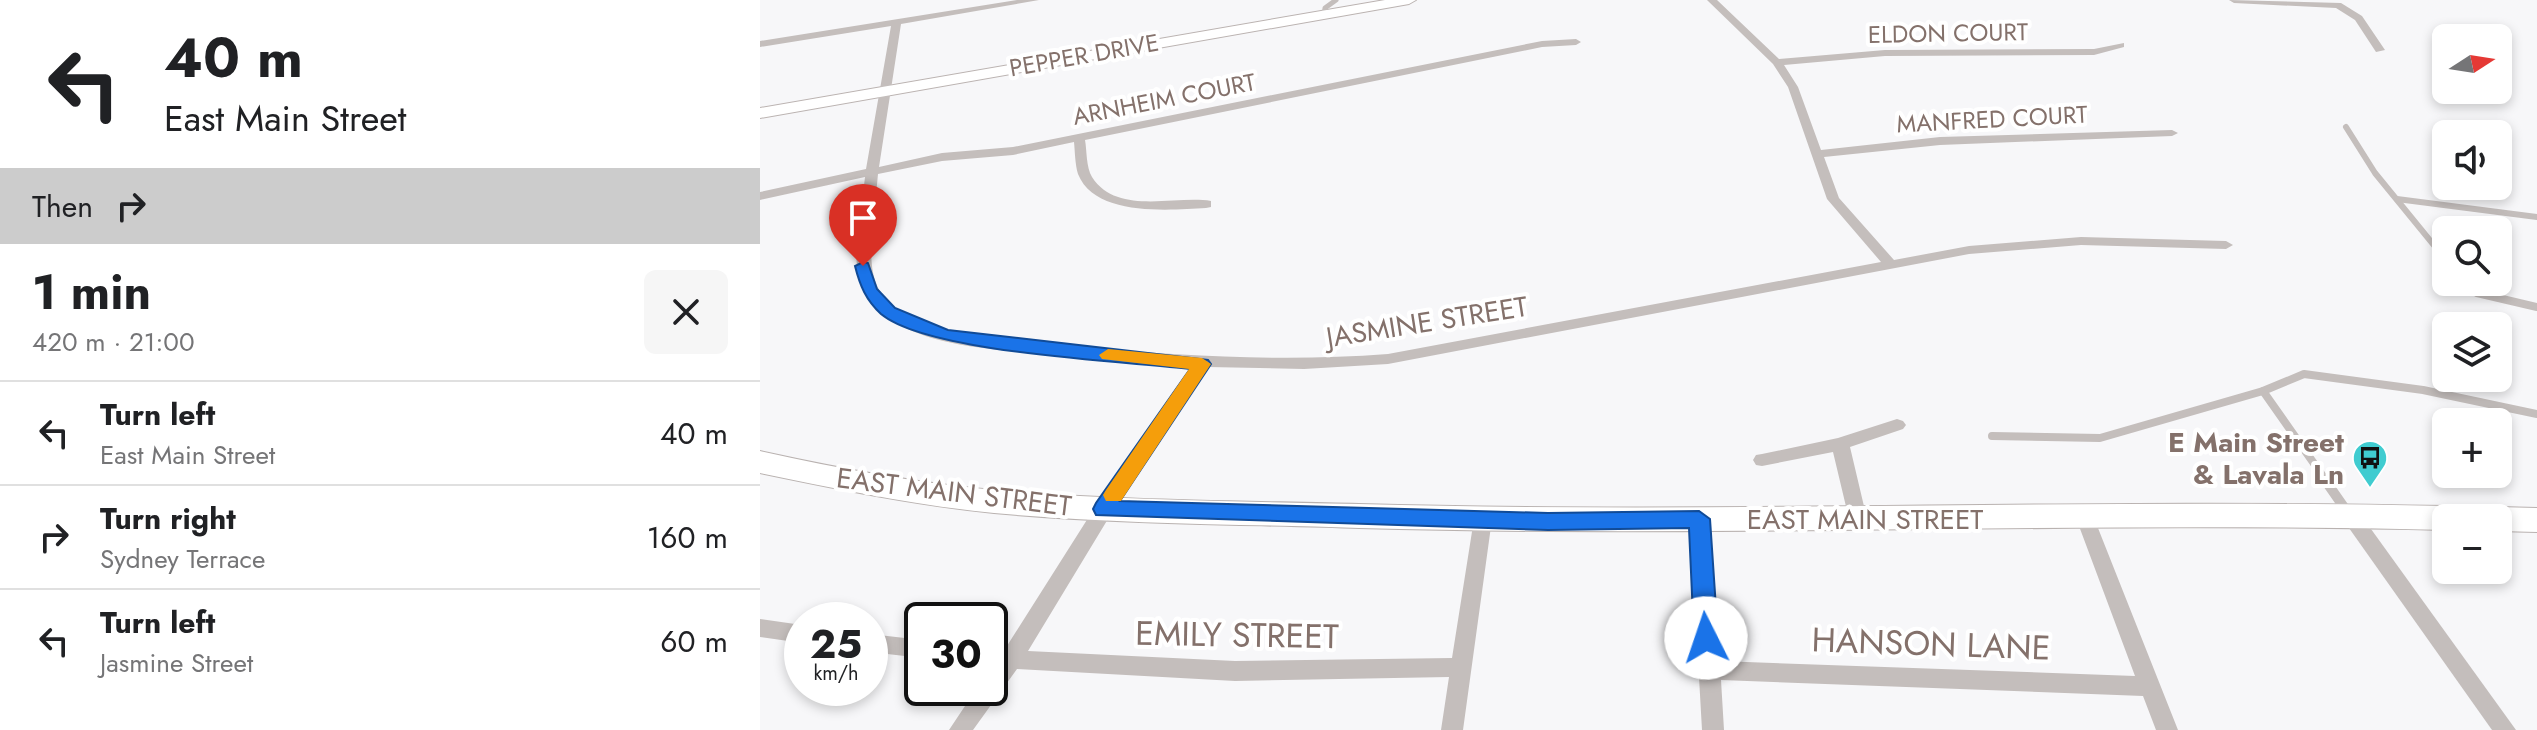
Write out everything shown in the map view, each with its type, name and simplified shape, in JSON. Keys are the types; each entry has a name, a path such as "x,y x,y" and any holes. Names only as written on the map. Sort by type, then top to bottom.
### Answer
{"main road":[{"name":"EAST MAIN STREET","path":"760,462 883,486 991,501 1104,509 1483,519 2085,518 2240,513 2432,518"},
{"path":"2512,519 2537,520"}],"street":[{"path":"760,44 1034,0"},
{"name":"PEPPER DRIVE","path":"760,113 1409,0"},
{"path":"1712,0 1777,62 1793,87 1833,199 1889,263"},
{"path":"2234,0 2338,5 2359,18 2380,50"},
{"name":"JASMINE STREET","path":"896,23 872,173 863,266 865,279 878,302 904,321 969,340 1202,364 1322,366 1388,359 1969,250 2081,241 2226,245"},
{"name":"ARNHEIM COURT","path":"760,196 942,157 1013,151 1542,44 1576,42"},
{"name":"ELDON COURT","path":"1777,62 1885,53 2094,52 2120,45"},
{"name":"MANFRED COURT","path":"1816,154 1940,141 2172,133"},
{"path":"1079,139 1086,177 1107,195 1155,207 1206,204"},
{"path":"1008,648 1202,364"},
{"path":"1762,460 1840,444 1897,425"},
{"path":"1840,444 1858,519"},
{"path":"2351,516 2505,730"},
{"path":"2085,518 2167,730"},
{"path":"1452,730 1483,519"},
{"path":"1699,519 1713,730"},
{"path":"760,628 784,631"},
{"name":"EMILY STREET","path":"1008,660 1235,671 1463,667"},
{"name":"HANSON LANE","path":"1709,670 2150,686"},
{"path":"960,730 974,706"}],"lane":[{"path":"1324,15 1325,8 1336,0"},
{"path":"2346,127 2432,243"},
{"path":"2397,199 2537,217"},
{"path":"2490,296 2537,307"},
{"path":"1992,436 2100,438 2263,391 2304,374 2423,390 2537,414"},
{"path":"2263,391 2351,516"}],"slow traffic":[{"path":"1108,355 1202,364 1113,495"}],"place":[{"name":"E Main Street & Lavala Ln","path":"2370,489"}],"route":[{"path":"863,266 870,291 889,312 945,336 1202,364 1104,509 1548,521 1699,519 1706,638"}]}
